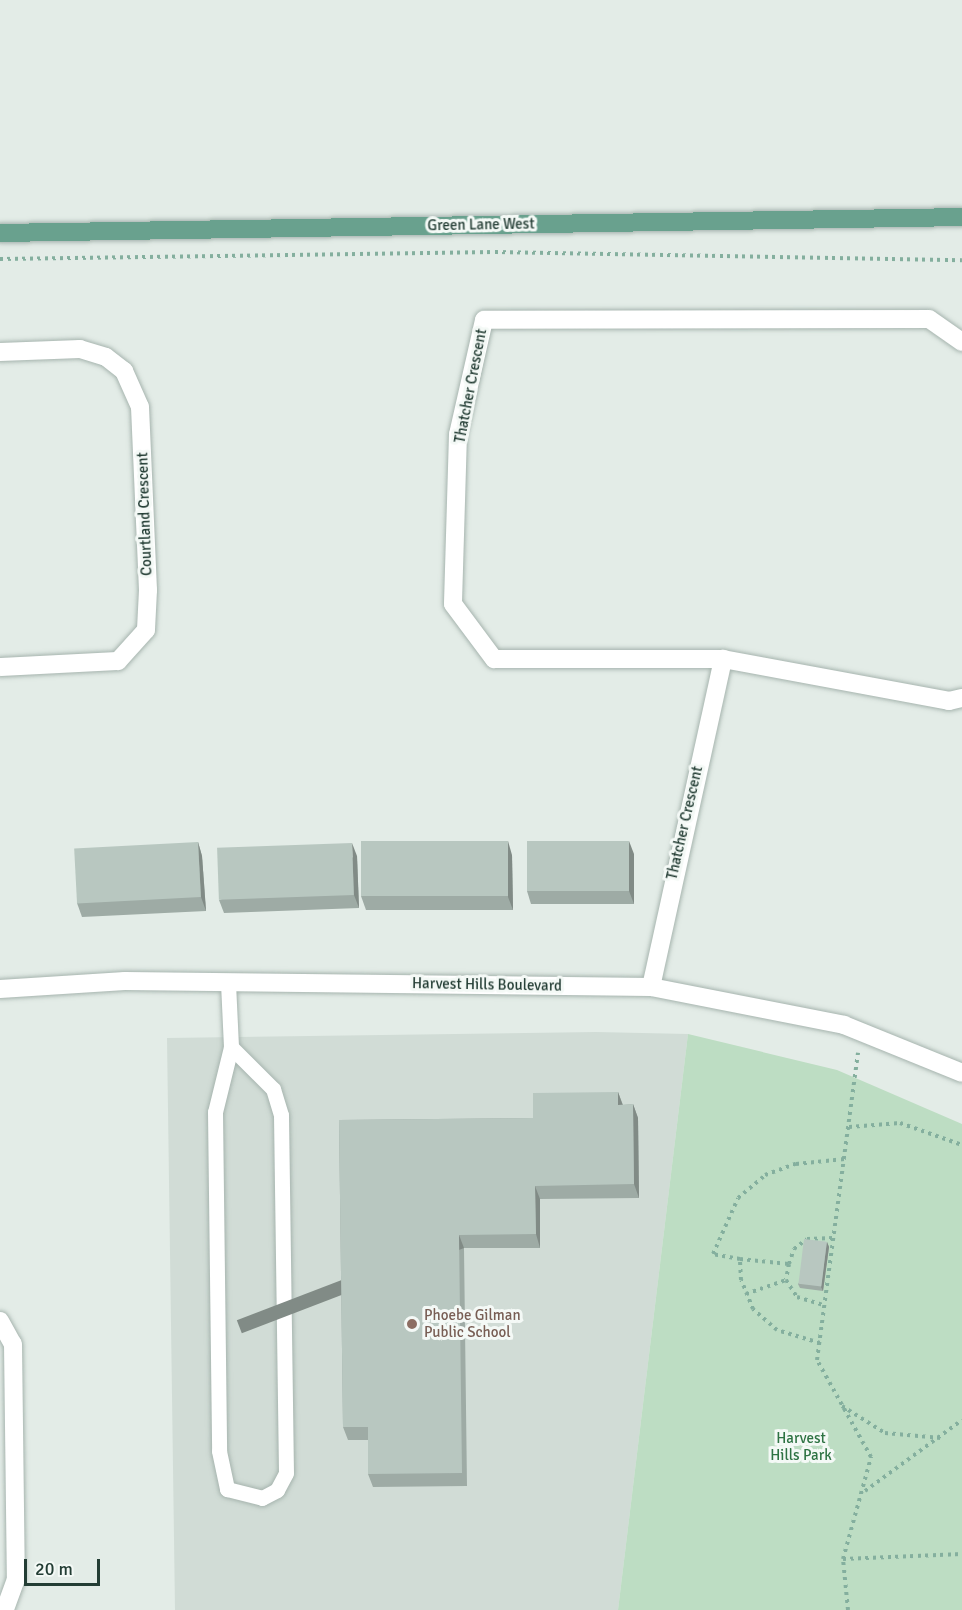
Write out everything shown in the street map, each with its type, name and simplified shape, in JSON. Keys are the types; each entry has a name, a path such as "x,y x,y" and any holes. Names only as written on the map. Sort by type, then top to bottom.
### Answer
{"main road":[{"name":"Green Lane West","path":"0,233 962,217"}],"street":[{"name":"Thatcher Crescent","path":"962,342 929,319 484,320 458,434 453,604 494,659 723,659 949,701 962,698"},
{"name":"Courtland Crescent","path":"0,352 80,350 106,357 124,371 140,406 148,590 146,630 118,661 0,667"},
{"name":"Thatcher Crescent","path":"651,987 723,659"},
{"name":"Harvest Hills Boulevard","path":"0,989 228,983 651,987 861,1032 962,1073"},
{"path":"0,1321 13,1344 16,1579 4,1610"}],"lane":[{"path":"228,983 231,1047 215,1112 219,1451 227,1488 262,1498 277,1490 286,1473 281,1114 273,1089 231,1047"}],"path":[{"path":"0,259 507,252 962,260"},
{"path":"848,1610 843,1559 865,1492 871,1457 817,1360 861,1032"},
{"path":"849,1127 900,1123 962,1145"},
{"path":"789,1264 713,1254 738,1198 765,1175 796,1164 844,1159"},
{"path":"824,1305 797,1297 786,1280 794,1249 807,1239 834,1238"},
{"path":"740,1259 746,1294 753,1309 777,1329 820,1342"},
{"path":"746,1294 786,1280"},
{"path":"841,1406 885,1433 941,1438"},
{"path":"865,1492 941,1438 962,1420"},
{"path":"843,1559 962,1554"}],"shaded area":[{"name":"Phoebe Gilman Public School","path":"596,1032 688,1034 618,1610 175,1610 167,1038"}],"green space":[{"name":"Harvest Hills Park","path":"688,1034 837,1070 962,1124 962,1610 618,1610"}],"building":[{"path":"361,841 508,841 508,896 361,896"},
{"path":"527,841 629,841 629,891 527,891"},
{"path":"198,842 201,897 77,903 74,848"},
{"path":"352,843 354,895 219,900 217,848"},
{"path":"618,1092 618,1105 633,1104 634,1184 535,1186 536,1234 459,1235 462,1473 368,1474 368,1427 343,1427 339,1120 533,1118 533,1093"},
{"path":"804,1239 827,1242 821,1286 799,1284"}],"place":[{"name":"Phoebe Gilman Public School","path":"412,1324"}]}
